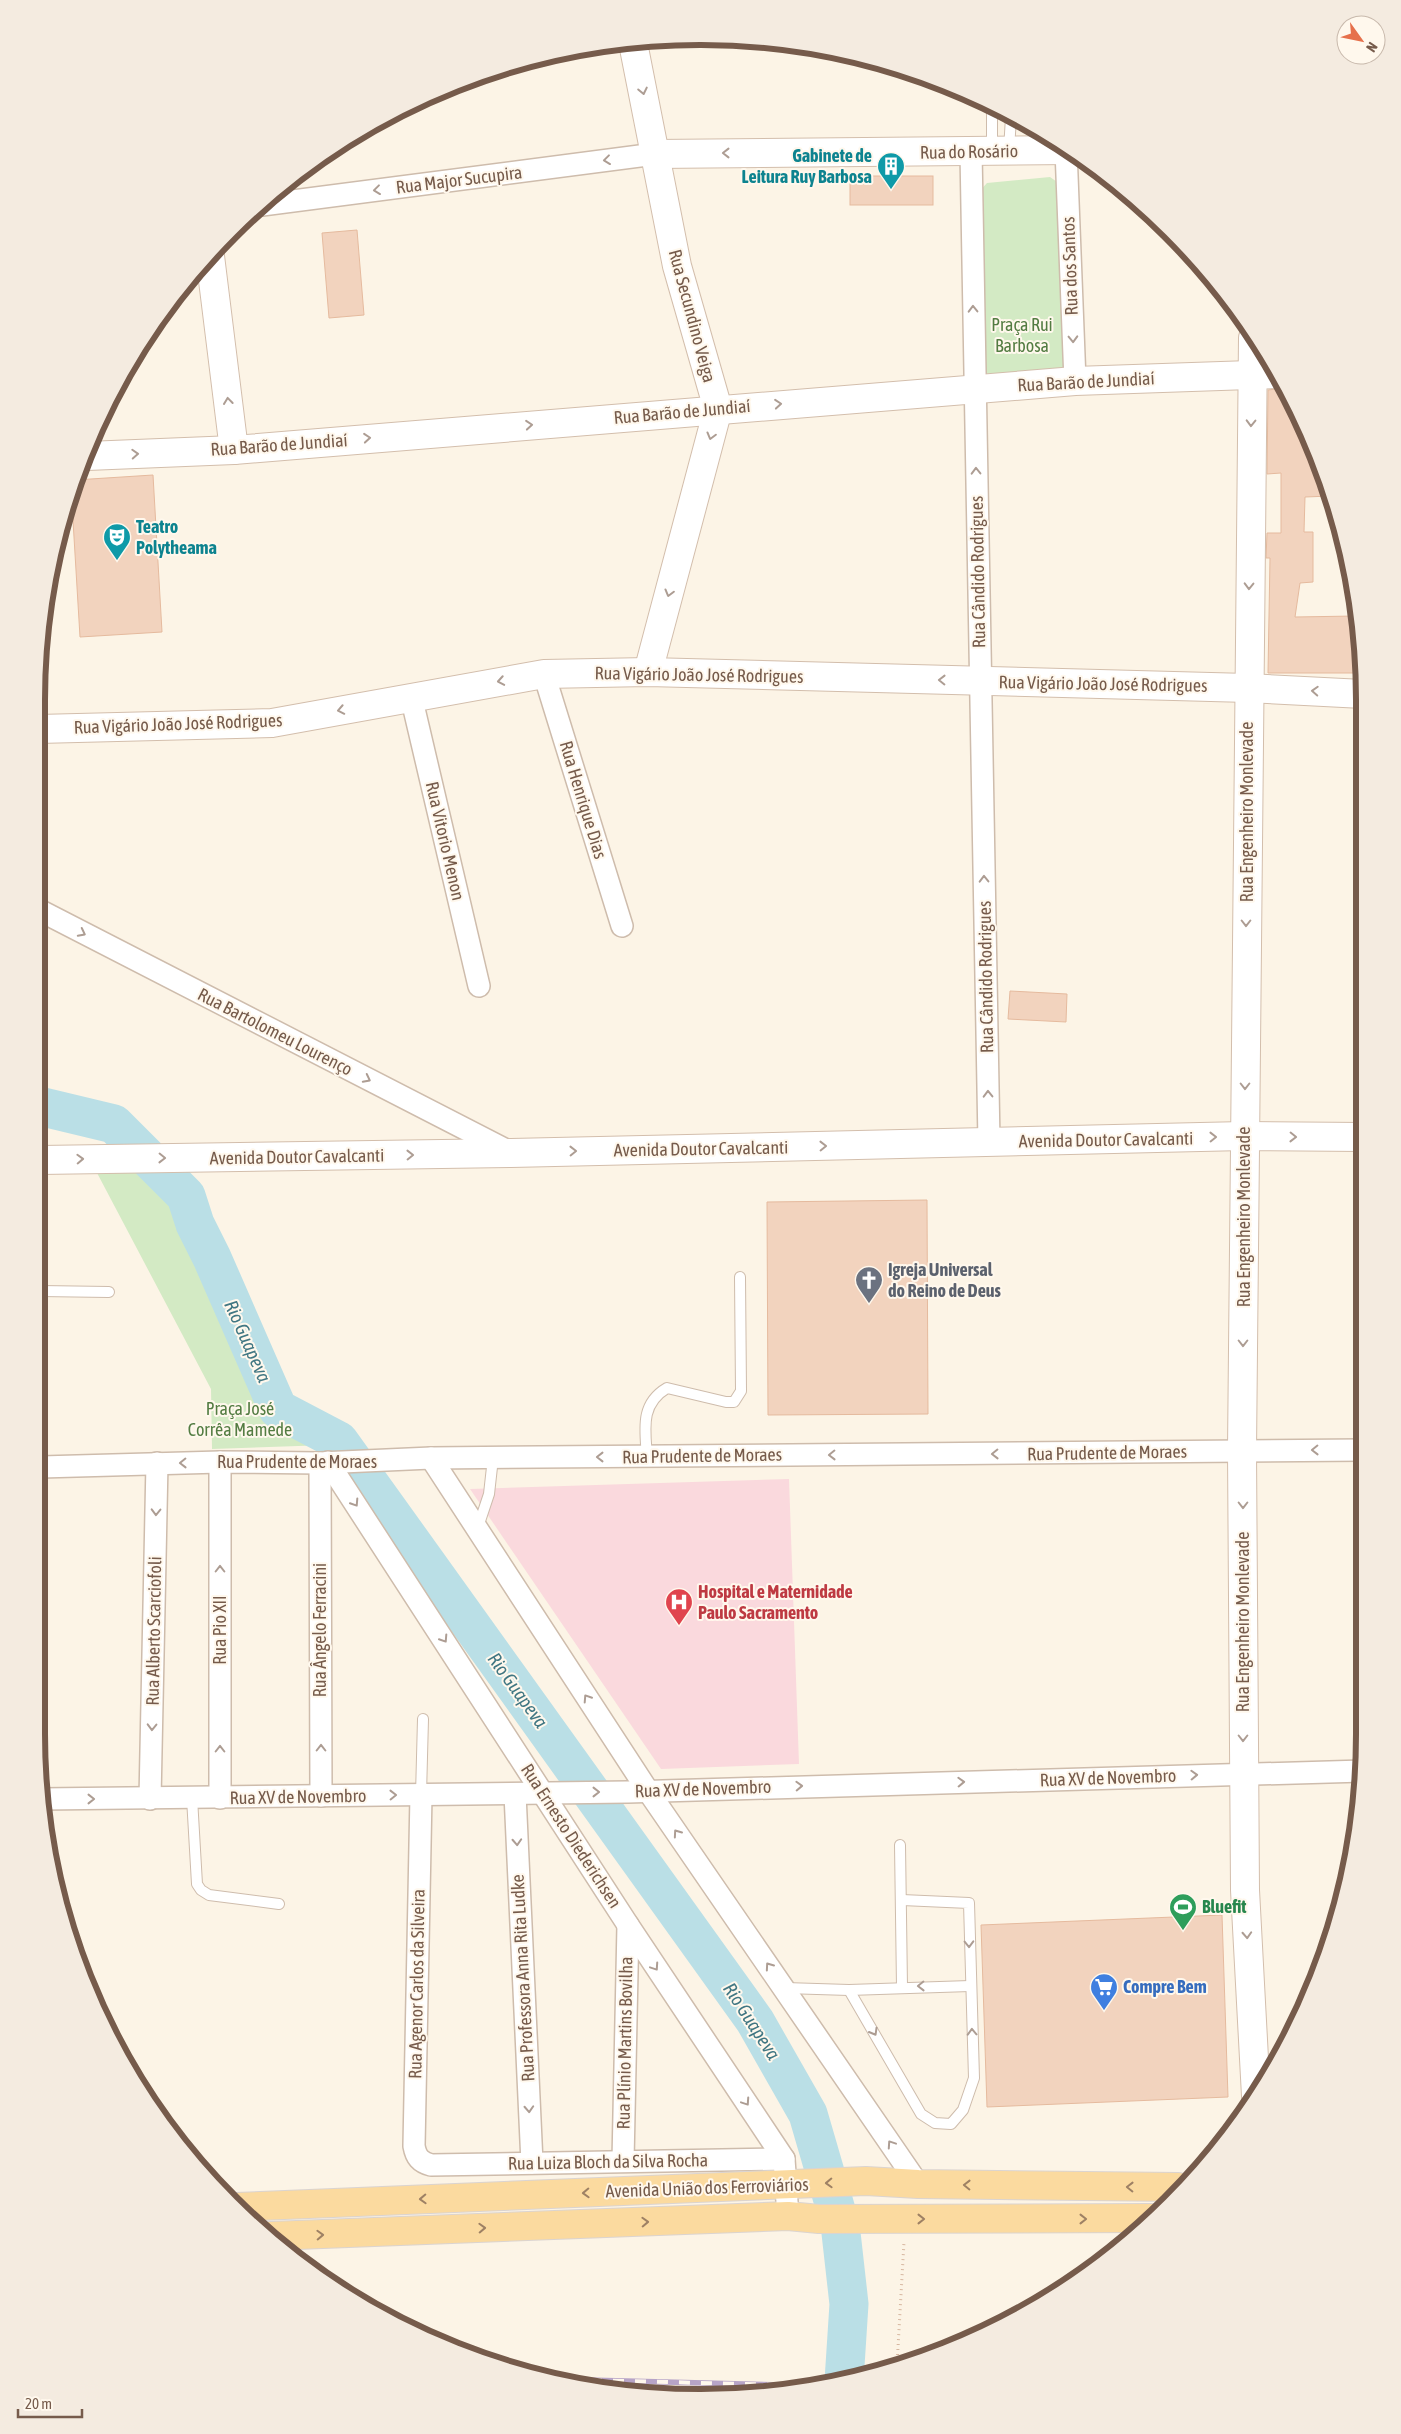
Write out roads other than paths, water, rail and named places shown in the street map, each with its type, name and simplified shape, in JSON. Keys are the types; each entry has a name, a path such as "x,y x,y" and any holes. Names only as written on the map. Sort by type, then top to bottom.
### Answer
{"main road":[{"name":"Avenida União dos Ferroviários","path":"247,2206 788,2176 918,2184 1173,2187"},
{"name":"Avenida União dos Ferroviários","path":"279,2236 788,2216 819,2219 1142,2218"}],"street":[{"name":"Rua Secundino Veiga","path":"634,49 677,266 718,409"},
{"name":"Rua do Rosário","path":"655,154 1057,150"},
{"name":"Rua Cândido Rodrigues","path":"989,1142 975,389 990,152"},
{"name":"Rua Major Sucupira","path":"273,204 655,154"},
{"name":"Rua dos Santos","path":"1069,158 1075,381"},
{"path":"211,265 234,450"},
{"name":"Rua Engenheiro Monlevade","path":"1255,2082 1245,1890 1242,1451 1248,688 1265,374 1260,360"},
{"name":"Rua Barão de Jundiaí","path":"93,456 234,450 1075,381 1265,374"},
{"path":"648,672 718,409"},
{"name":"Rua Vigário João José Rodrigues","path":"45,729 272,723 411,696 544,674 648,672 1248,688 1356,694"},
{"name":"Rua Henrique Dias","path":"544,674 622,926"},
{"name":"Rua Vitorio Menon","path":"411,696 479,986"},
{"name":"Rua Bartolomeu Lourenço","path":"45,913 511,1153"},
{"name":"Avenida Doutor Cavalcanti","path":"45,1160 121,1157 204,1158 511,1153 1244,1136 1356,1138"},
{"name":"Rua Prudente de Moraes","path":"45,1467 157,1463 332,1462 431,1458 1356,1450"},
{"path":"431,1458 638,1791 785,1988 918,2184"},
{"name":"Rua Pio XII","path":"220,1462 220,1798"},
{"name":"Rua Ernesto Diederichsen","path":"332,1462 554,1792 628,1926 788,2176"},
{"name":"Rua Ângelo Ferracini","path":"321,1796 332,1462"},
{"name":"Rua Alberto Scarciofoli","path":"150,1799 157,1463"},
{"name":"Rua XV de Novembro","path":"49,1799 514,1794 1355,1771"},
{"name":"Rua Professora Anna Rita Ludke","path":"514,1794 532,2163"},
{"name":"Rua Agenor Carlos da Silveira","path":"421,1795 414,2146 416,2157 431,2165"},
{"name":"Rua Plínio Martins Bovilha","path":"623,2161 628,1926"},
{"name":"Rua Luiza Bloch da Silva Rocha","path":"431,2165 623,2161 788,2176"},
{"path":"788,2176 788,2216"}],"lane":[{"path":"990,152 992,114"},
{"path":"990,152 1008,122"},
{"path":"647,1457 645,1428 647,1410 656,1394 668,1388 726,1402 734,1402 738,1398 741,1390 740,1278"},
{"path":"45,1291 109,1292"},
{"path":"477,1530 489,1494 493,1458"},
{"path":"421,1795 423,1719"},
{"path":"192,1798 197,1884 201,1890 209,1895 278,1904"},
{"path":"900,1845 902,1987"},
{"path":"849,1990 921,2114 935,2124 951,2124 963,2110 974,2078 969,1903 902,1900"},
{"path":"785,1988 849,1990 970,1986"}],"waterway":[{"name":"Rio Guapeva","path":"45,1107 114,1124 186,1196 195,1224 212,1258 278,1409 339,1441 755,2021 808,2114 840,2224 849,2304 845,2372"}],"railway":[{"path":"599,2380 771,2385"}],"place":[{"name":"Gabinete de Leitura Ruy Barbosa","path":"891,190"},
{"name":"Teatro Polytheama","path":"117,561"},
{"name":"Igreja Universal do Reino de Deus","path":"869,1304"},
{"name":"Hospital e Maternidade Paulo Sacramento","path":"679,1626"},
{"name":"Bluefit","path":"1183,1931"},
{"name":"Compre Bem","path":"1104,2011"}],"park label":[{"name":"Praça Rui Barbosa","path":"1022,335"},
{"name":"Praça José Corrêa Mamede","path":"240,1419"}]}
